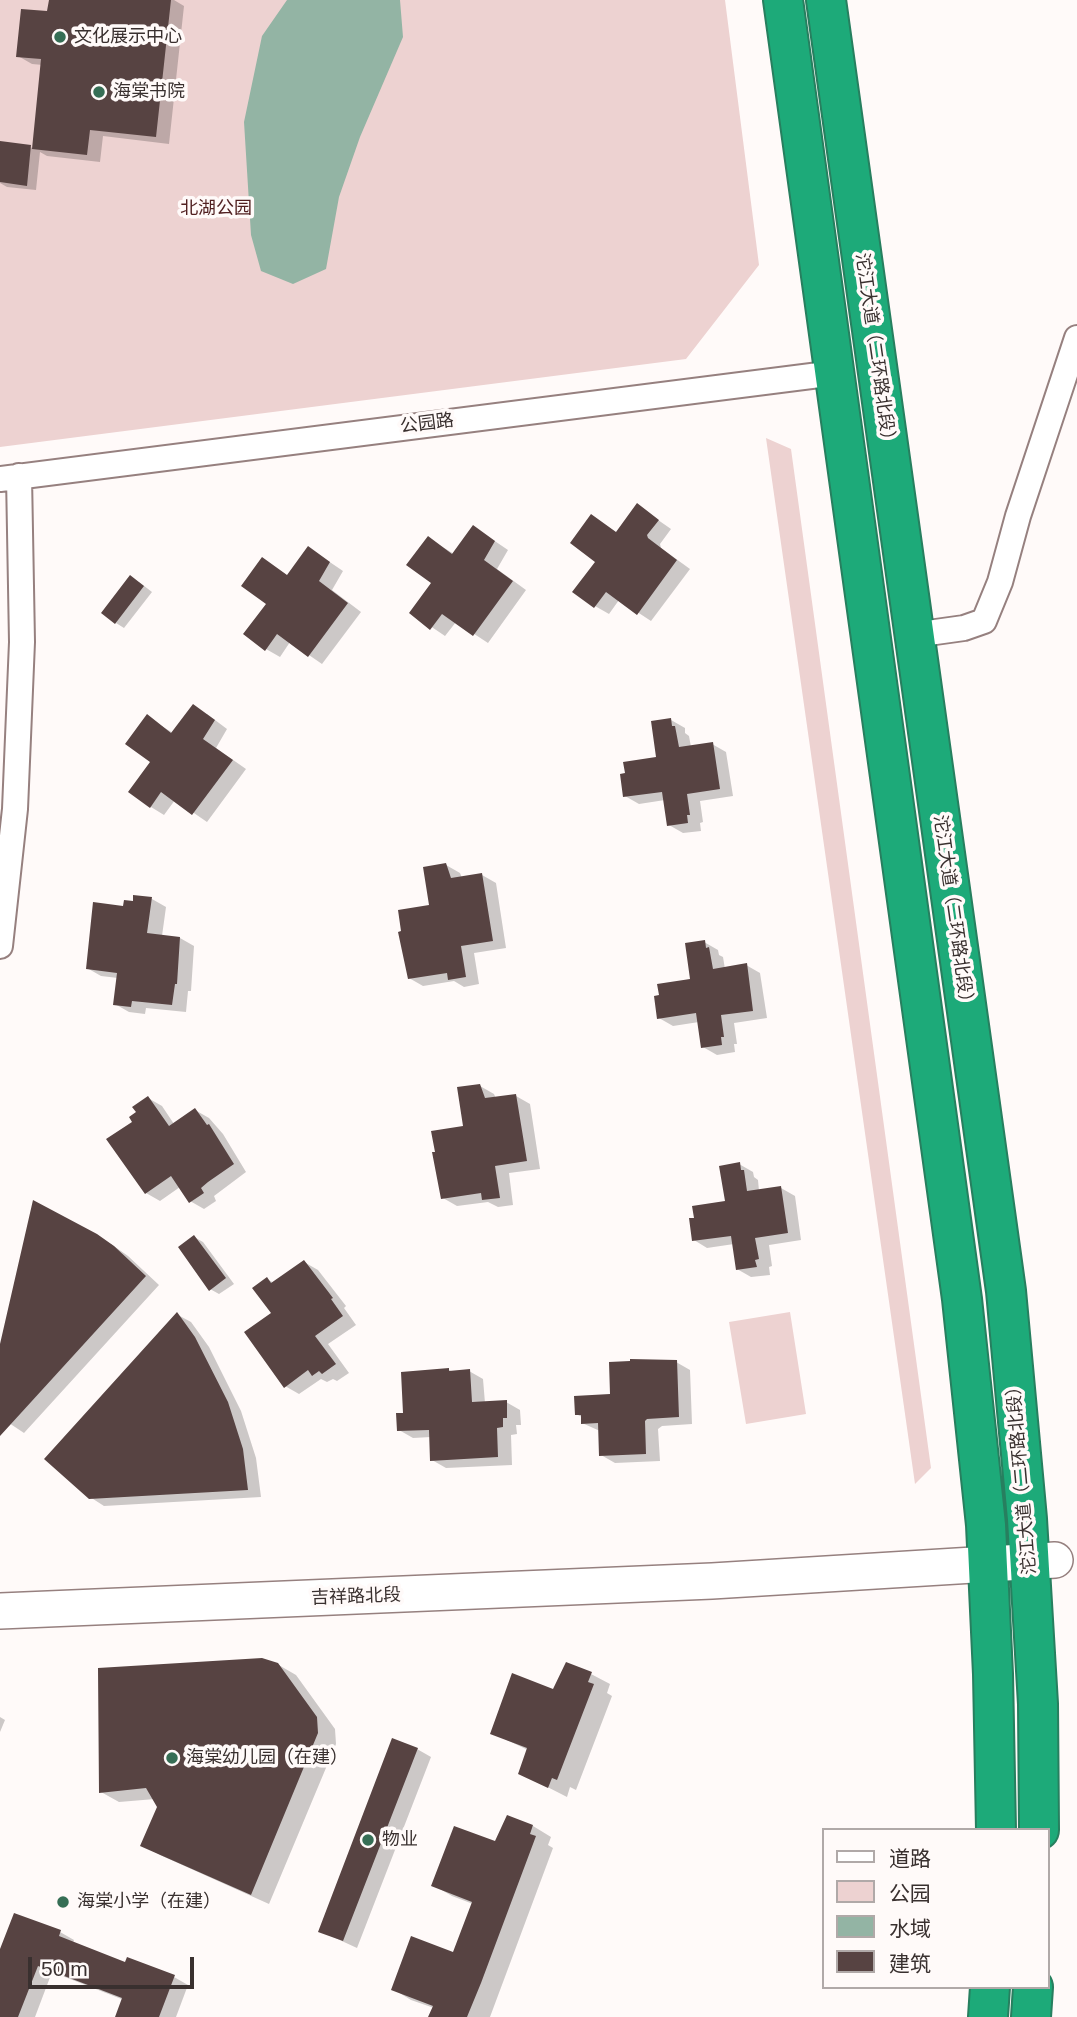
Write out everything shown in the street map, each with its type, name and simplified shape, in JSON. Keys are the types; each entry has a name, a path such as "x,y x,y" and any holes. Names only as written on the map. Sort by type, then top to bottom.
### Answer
{"highway":[{"path":"783,0 962,1299 986,1525 993,1674 996,1828"},
{"name":"沱江大道（二环路北段）","path":"825,0 1042,1561 1038,1704 1039,1828"},
{"path":"988,2017 990,1989"},
{"path":"1031,2017 1033,1989"}],"street":[{"path":"914,635 964,628 984,621 1000,582 1018,516 1077,338"},
{"name":"公园路","path":"0,946 15,809 22,642 10,478 835,373"},
{"name":"吉祥路北段","path":"0,1611 712,1581 1042,1561"}],"green space":[{"name":"北湖公园","path":"0,0 725,0 759,265 686,359 0,447"},
{"path":"766,438 791,449 931,1468 915,1484"},
{"path":"790,1312 806,1414 746,1424 729,1322"}],"water":[{"path":"287,0 400,0 403,37 360,137 339,197 326,269 293,284 261,271 251,235 244,122 262,36"}],"building":[{"name":"海棠书院","path":"49,0 171,0 156,137 90,130 87,155 32,149 41,59 16,57 21,9 47,11"},
{"path":"0,141 31,145 27,186 0,182"},
{"path":"637,503 659,520 647,535 648,538 677,560 637,615 606,592 594,608 572,592 595,562 570,543 591,514 616,532"},
{"path":"473,525 495,541 484,560 513,581 473,636 442,614 430,630 409,613 431,583 406,565 428,536 452,554"},
{"path":"308,546 330,562 319,581 348,603 308,657 277,634 265,651 243,634 266,604 241,586 262,557 287,575"},
{"path":"130,575 144,586 115,624 101,613"},
{"path":"193,704 215,720 203,739 233,760 192,815 161,792 150,808 128,792 150,762 125,744 147,714 171,733"},
{"path":"671,718 679,747 713,742 720,789 687,794 690,815 687,815 688,823 667,826 662,792 623,797 620,774 625,773 623,762 656,757 651,721"},
{"path":"446,863 451,878 482,873 493,941 461,946 466,977 448,980 447,973 408,979 398,932 401,931 398,910 429,905 423,867"},
{"path":"133,895 152,897 147,933 180,937 177,984 172,1005 132,1001 131,1007 113,1005 117,973 86,969 93,902 123,906 124,900 133,901"},
{"path":"705,940 713,969 747,963 753,1011 721,1015 724,1037 721,1037 722,1045 701,1048 696,1013 657,1019 654,996 659,995 657,984 690,979 685,943"},
{"path":"480,1084 485,1098 516,1094 527,1161 495,1166 500,1198 482,1200 481,1193 441,1199 431,1131 463,1126 457,1087"},
{"path":"148,1096 169,1126 195,1108 207,1125 209,1124 234,1164 201,1188 204,1193 189,1203 171,1176 145,1194 106,1139 132,1122 129,1117 136,1112 132,1107"},
{"path":"740,1162 747,1191 781,1186 788,1233 755,1238 759,1259 755,1260 757,1267 736,1270 731,1236 692,1241 689,1218 694,1218 692,1206 725,1201 719,1166"},
{"path":"33,1200 97,1234 146,1276 0,1436 0,1344"},
{"path":"194,1235 226,1278 209,1291 178,1247"},
{"path":"304,1260 343,1316 315,1336 336,1364 322,1374 319,1371 312,1376 308,1370 284,1388 244,1332 271,1313 252,1288 267,1277 271,1283"},
{"path":"177,1312 195,1337 228,1402 243,1449 248,1490 89,1499 44,1459"},
{"path":"630,1359 677,1360 679,1417 645,1421 646,1454 599,1456 598,1423 581,1424 581,1415 575,1415 574,1396 610,1394 609,1362"},
{"path":"449,1368 449,1371 470,1369 472,1402 507,1400 507,1418 503,1418 503,1427 497,1428 498,1457 430,1461 429,1430 397,1431 396,1413 403,1413 401,1372"},
{"path":"262,1658 278,1663 317,1717 318,1733 251,1895 140,1846 157,1807 146,1788 99,1793 98,1668"},
{"path":"566,1662 592,1672 588,1682 594,1684 557,1780 552,1778 548,1788 518,1774 527,1748 490,1734 512,1673 553,1689"},
{"name":"物业","path":"392,1738 418,1748 343,1941 318,1932"},
{"path":"507,1815 533,1825 530,1834 536,1836 481,1983 467,2017 428,2017 433,2006 391,1990 411,1936 453,1952 472,1902 431,1886 454,1826 495,1841"},
{"path":"14,1913 61,1930 59,1936 125,1962 127,1957 175,1975 159,2017 115,2017 122,1998 38,1966 18,2017 0,2017 0,1949"}],"place":[{"name":"文化展示中心","path":"60,37"},
{"name":"海棠书院","path":"99,92"},
{"name":"海棠幼儿园（在建）","path":"172,1758"},
{"name":"物业","path":"368,1840"},
{"name":"海棠小学（在建）","path":"63,1902"}]}
